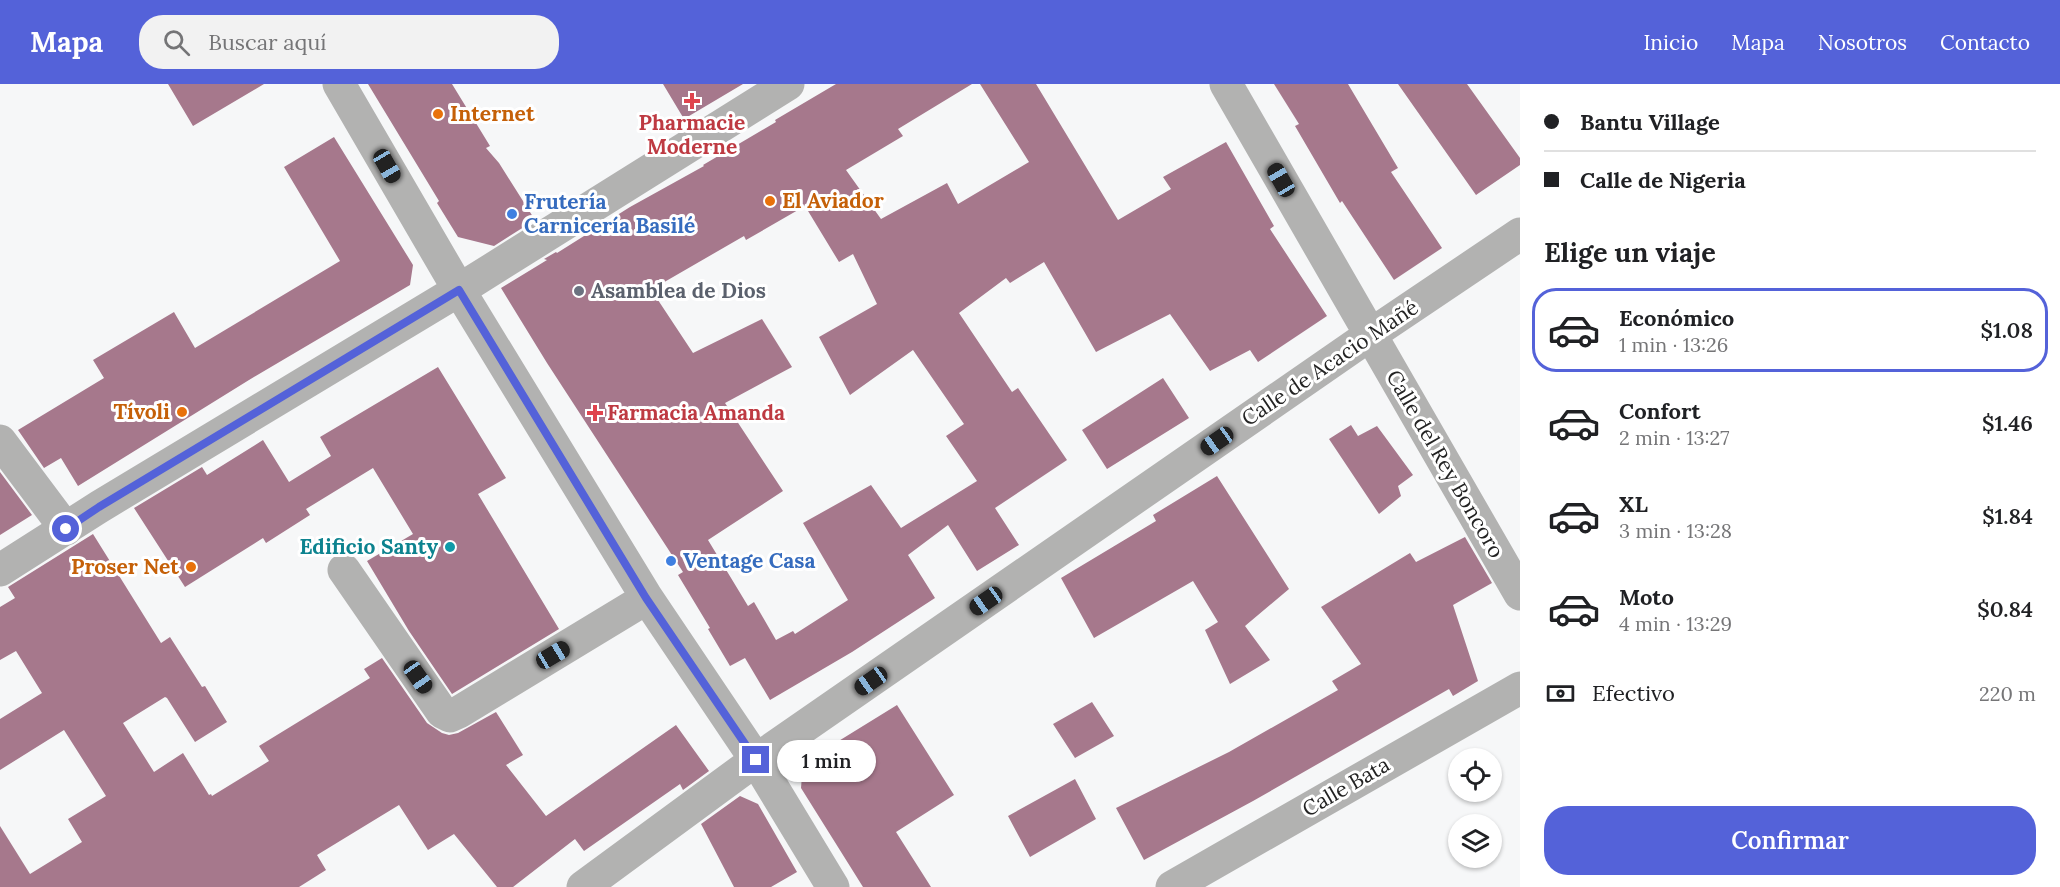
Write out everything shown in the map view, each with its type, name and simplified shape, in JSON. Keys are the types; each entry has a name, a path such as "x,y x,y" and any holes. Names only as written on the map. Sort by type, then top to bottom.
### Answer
{"street":[{"path":"339,84 459,290 646,598 756,760 833,887"},
{"path":"0,570 99,507 459,290 788,84"},
{"name":"Calle del Rey Boncoro","path":"1226,84 1520,594"},
{"name":"Calle de Acacio Mañé","path":"583,887 756,760 1370,334 1520,234"},
{"path":"0,441 66,529"},
{"path":"344,570 442,712 450,716 646,598"},
{"name":"Calle Bata","path":"1172,887 1520,688"}],"building":[{"path":"168,84 264,84 193,126"},
{"path":"368,84 452,84 490,146 486,148 499,163 535,220 494,246 458,237 437,203 439,201"},
{"path":"663,84 743,84 684,119"},
{"path":"836,84 972,84 898,129 903,136 846,170 881,219 947,183 958,204 1029,162 980,84 1036,84 1118,220 1171,189 1163,177 1226,142 1274,226 1270,229 1327,316 1258,362 1250,350 1210,371 1170,314 1096,352 1044,262 1010,283 1006,278 959,313 1012,392 1018,388 1067,460 995,508 1019,545 977,571 948,525 908,555 935,598 852,652 770,700 745,658 730,666 678,575 683,572 501,288 547,260 544,259 704,166 776,122 775,120","holes":["805,206 839,262 853,254 877,304 819,337 850,395 913,350 964,424 946,436 977,481 901,528 871,485 803,523 848,600 795,634 793,631 776,640 754,602 748,606 708,540 783,491 725,403 792,367 762,319 693,353 656,297 658,295 654,288 744,236 746,240"]},
{"path":"1274,84 1348,84 1398,168 1391,172 1442,248 1394,280 1342,201 1340,203 1295,126 1299,124"},
{"path":"1398,84 1467,84 1520,158 1520,165 1476,195"},
{"path":"334,137 413,265 410,285 249,380 78,486 61,458 44,468 18,430 104,378 93,360 174,312 195,348 340,261 284,167"},
{"name":"Edificio Santy","path":"438,367 506,478 478,494 559,629 452,694 409,631 367,561 413,534 373,468 306,509 310,515 266,543 263,538 185,587 134,508 202,467 207,475 263,440 289,482 331,456 320,437"},
{"path":"1163,378 1189,418 1107,469 1082,430"},
{"path":"1351,425 1358,436 1377,426 1413,475 1398,486 1401,496 1379,514 1329,439"},
{"path":"0,472 32,515 0,535"},
{"path":"1217,476 1289,589 1245,626 1270,660 1230,684 1205,630 1218,622 1193,581 1094,638 1061,578 1156,521 1153,515"},
{"path":"93,534 161,643 170,637 227,722 195,742 165,697 123,723 154,772 183,753 209,795 212,796 269,761 259,746 370,678 364,669 382,658 427,723 442,733 449,735 458,733 496,712 523,755 506,765 546,816 676,725 709,771 683,790 680,784 584,851 575,839 513,887 497,887 454,834 428,850 399,805 317,855 326,870 299,887 0,887 0,826 30,874 82,842 68,819 106,796 64,730 0,770 0,719 42,693 16,651 0,660 0,607 15,598 8,587"},
{"path":"1465,537 1492,583 1453,605 1478,681 1453,696 1449,689 1253,801 1144,860 1116,808 1229,752 1338,690 1332,681 1361,664 1321,607 1410,553 1416,562"},
{"path":"1092,702 1114,736 1075,758 1053,724"},
{"path":"897,705 954,795 896,832 931,887 863,887 801,788 803,763"},
{"path":"1075,779 1096,819 1030,857 1008,816"},
{"path":"740,796 758,804 797,872 771,887 734,887 701,824"}],"place":[{"name":"Pharmacie Moderne","path":"692,101"},
{"name":"Internet","path":"438,114"},
{"name":"El Aviador","path":"770,201"},
{"name":"Frutería Carnicería Basilé","path":"512,214"},
{"name":"Asamblea de Dios","path":"579,291"},
{"name":"Tívoli","path":"182,412"},
{"name":"Farmacia Amanda","path":"595,413"},
{"name":"Edificio Santy","path":"450,547"},
{"name":"Ventage Casa","path":"671,561"},
{"name":"Proser Net","path":"191,567"}],"route":[{"path":"66,529 459,290 646,598 756,760"}]}
